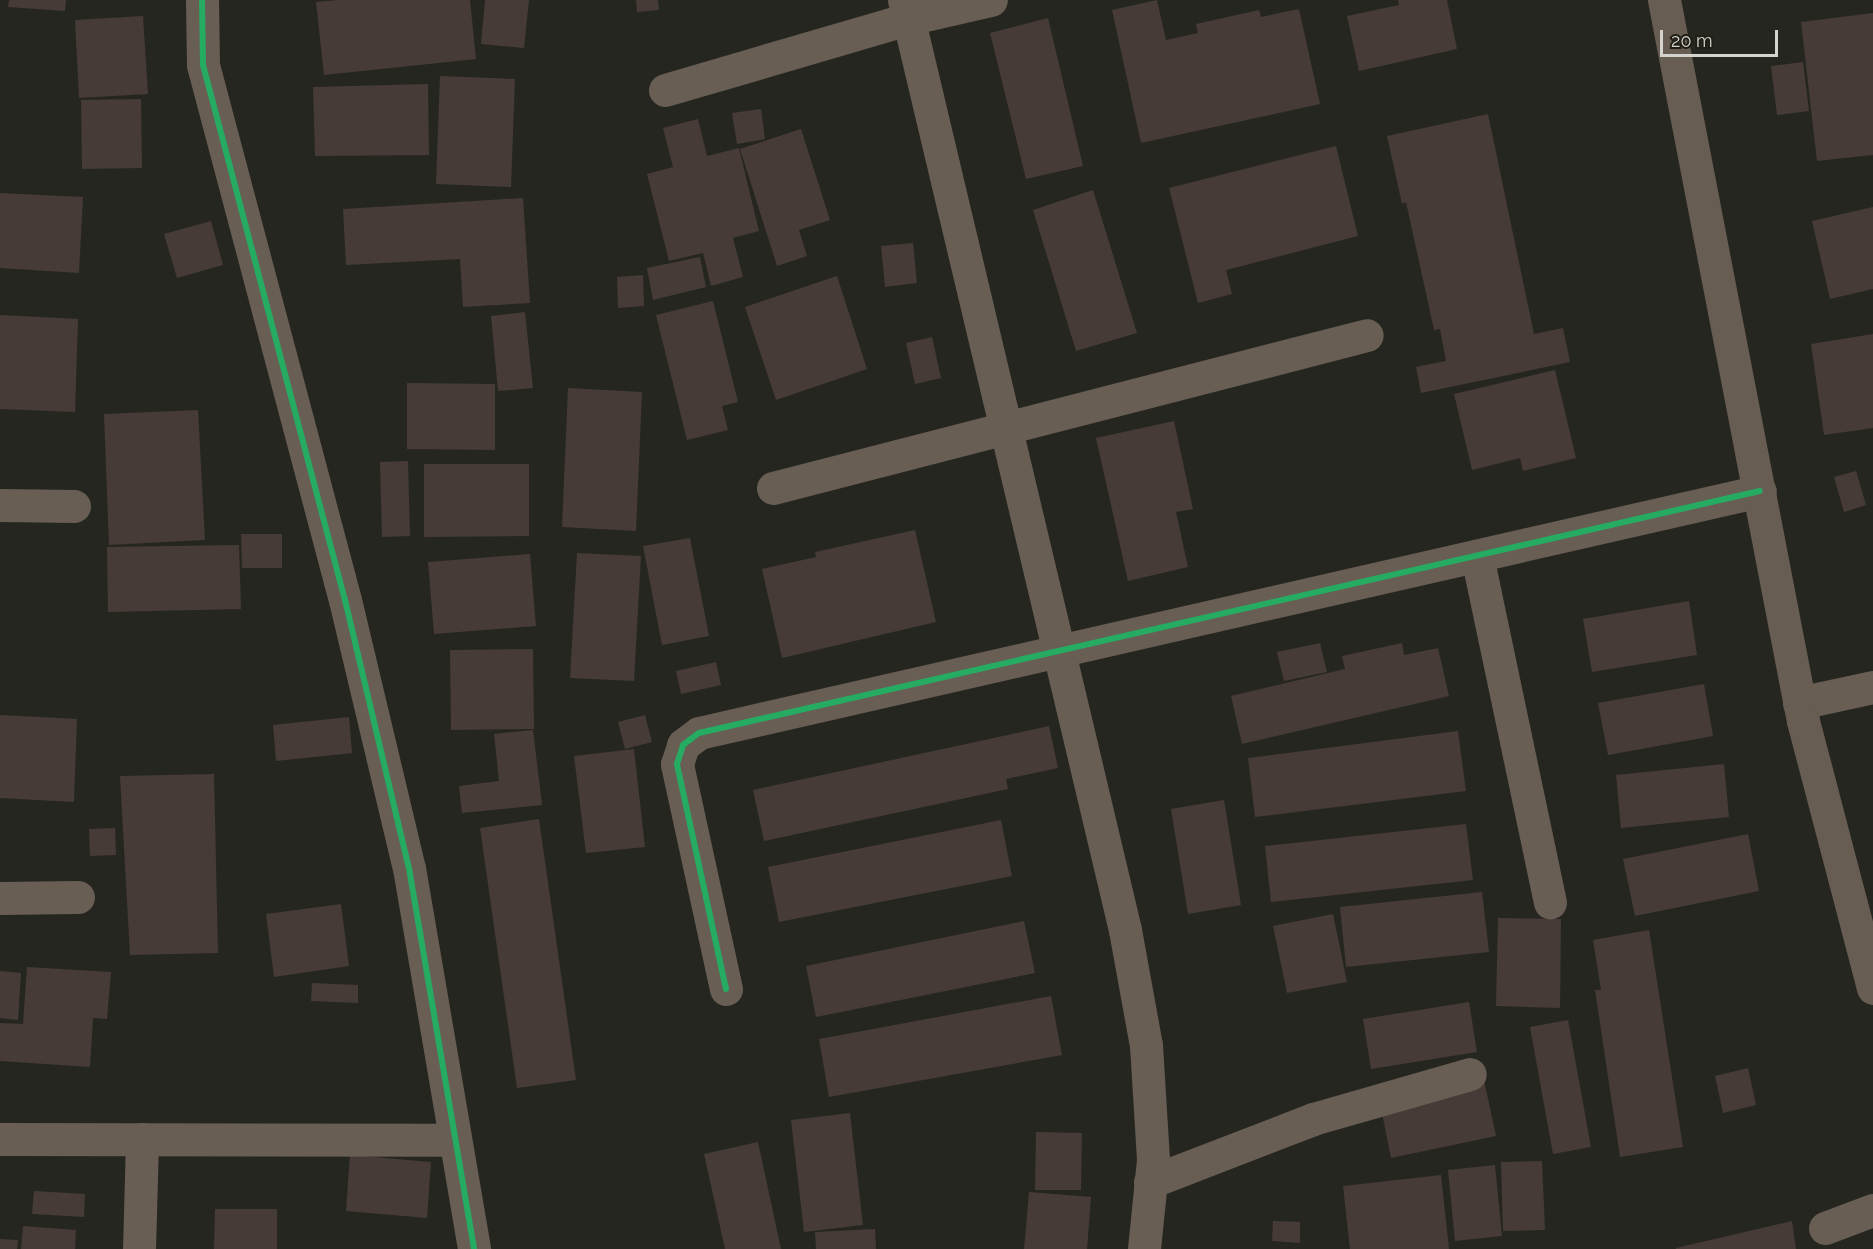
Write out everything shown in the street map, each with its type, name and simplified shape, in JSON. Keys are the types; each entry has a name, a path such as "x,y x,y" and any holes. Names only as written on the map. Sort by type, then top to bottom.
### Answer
{"main road":[{"path":"1664,0 1799,703 1863,920 1873,988"}],"street":[{"path":"202,0 203,65 345,600 409,868 452,1140 474,1249"},
{"path":"665,90 906,9 991,0"},
{"path":"906,9 1125,930 1144,1034 1153,1160 1144,1249"},
{"path":"773,488 1367,334"},
{"path":"726,989 677,764 682,745 699,733 1059,653 1760,491"},
{"path":"0,505 74,506"},
{"path":"1477,556 1550,902"},
{"path":"1799,703 1873,687"},
{"path":"0,898 78,897"},
{"path":"1150,1182 1313,1119 1470,1074"},
{"path":"0,1139 452,1140"},
{"path":"139,1249 142,1139"},
{"path":"1825,1228 1873,1210"}],"building":[{"path":"9,0 66,0 65,11 8,7"},
{"path":"470,0 476,59 324,75 316,2"},
{"path":"485,0 529,0 524,48 481,44"},
{"path":"636,0 658,0 659,10 637,12"},
{"path":"1157,0 1166,40 1198,33 1196,24 1259,10 1261,17 1299,9 1320,104 1141,143 1112,10"},
{"path":"1398,0 1447,0 1457,49 1359,71 1347,16 1399,5"},
{"path":"1873,13 1873,155 1817,161 1801,22"},
{"path":"143,16 148,94 79,98 75,20"},
{"path":"1048,18 1083,166 1026,179 990,33"},
{"path":"1803,62 1809,111 1777,115 1771,66"},
{"path":"440,76 515,79 511,187 436,184"},
{"path":"428,84 429,155 315,156 313,87"},
{"path":"141,99 142,168 82,169 81,100"},
{"path":"761,109 765,139 737,144 732,113"},
{"path":"1488,114 1534,334 1563,328 1570,362 1421,393 1416,367 1446,361 1440,329 1434,330 1406,202 1402,204 1387,136"},
{"path":"698,119 707,156 739,148 759,231 733,238 743,277 711,286 703,253 669,261 647,174 673,167 663,128"},
{"path":"801,129 830,220 799,230 807,256 777,266 740,149"},
{"path":"1336,146 1358,236 1226,270 1232,294 1198,303 1169,188"},
{"path":"1093,190 1137,333 1076,351 1033,210"},
{"path":"0,193 83,197 79,273 0,268"},
{"path":"523,198 530,303 463,307 460,259 346,265 343,209"},
{"path":"1873,207 1873,289 1830,299 1812,221"},
{"path":"211,221 223,265 177,278 164,234"},
{"path":"913,243 917,283 885,287 881,246"},
{"path":"700,257 706,287 653,300 647,268"},
{"path":"643,275 644,306 618,308 617,277"},
{"path":"837,276 867,369 776,400 745,307"},
{"path":"713,301 738,402 722,406 728,430 687,440 656,315"},
{"path":"525,312 533,388 498,391 491,316"},
{"path":"0,315 78,319 75,412 0,409"},
{"path":"1873,334 1873,428 1824,435 1811,344"},
{"path":"932,337 941,378 915,384 906,343"},
{"path":"1555,370 1576,458 1523,471 1520,458 1472,470 1454,394"},
{"path":"407,383 495,384 495,450 407,449"},
{"path":"568,388 642,392 636,531 562,527"},
{"path":"198,410 205,540 109,545 104,414"},
{"path":"1174,421 1193,509 1176,512 1188,567 1128,581 1096,438"},
{"path":"408,461 410,536 382,537 380,462"},
{"path":"424,464 529,464 529,536 424,537"},
{"path":"1856,471 1866,505 1844,512 1834,477"},
{"path":"915,530 936,622 782,658 762,569 816,557 815,552"},
{"path":"241,534 282,534 282,568 242,568"},
{"path":"690,538 709,636 662,645 643,546"},
{"path":"239,545 241,609 108,612 107,547"},
{"path":"577,553 641,556 634,681 570,678"},
{"path":"530,554 536,626 434,634 428,562"},
{"path":"1689,601 1697,655 1592,672 1583,619"},
{"path":"1320,643 1327,672 1284,681 1277,652"},
{"path":"1402,643 1404,655 1438,648 1449,696 1242,744 1231,696 1345,669 1342,656"},
{"path":"533,649 534,729 451,730 450,650"},
{"path":"716,662 721,685 681,694 676,671"},
{"path":"1704,684 1713,736 1608,755 1598,703"},
{"path":"0,715 77,719 74,802 0,798"},
{"path":"645,715 652,742 625,749 618,722"},
{"path":"349,717 352,753 276,761 273,725"},
{"path":"1049,726 1058,768 1006,779 1008,789 764,841 753,790"},
{"path":"533,730 542,805 462,813 459,786 499,781 494,734"},
{"path":"1458,731 1466,791 1255,817 1248,758"},
{"path":"634,749 645,847 586,853 574,756"},
{"path":"1724,764 1729,817 1621,828 1616,775"},
{"path":"214,774 218,953 130,955 120,776"},
{"path":"1224,800 1241,905 1188,914 1171,809"},
{"path":"539,819 576,1080 517,1088 480,828"},
{"path":"1001,820 1012,876 779,922 768,867"},
{"path":"1466,824 1473,880 1271,902 1265,846"},
{"path":"115,828 116,855 90,856 89,829"},
{"path":"1748,834 1759,891 1635,916 1623,859"},
{"path":"1482,892 1489,952 1346,967 1340,907"},
{"path":"341,904 349,966 274,977 266,914"},
{"path":"1333,914 1347,982 1287,993 1273,926"},
{"path":"1498,918 1561,919 1560,1008 1496,1006"},
{"path":"1024,921 1035,973 816,1017 806,966"},
{"path":"1649,930 1683,1147 1620,1157 1595,990 1601,990 1593,940"},
{"path":"27,967 111,972 107,1019 93,1018 90,1067 0,1061 0,1023 23,1024"},
{"path":"0,971 21,973 18,1020 0,1018"},
{"path":"312,983 358,985 358,1003 311,1001"},
{"path":"1051,996 1062,1055 829,1097 819,1039"},
{"path":"1469,1002 1477,1052 1371,1069 1363,1019"},
{"path":"1568,1020 1591,1147 1553,1154 1530,1027"},
{"path":"1748,1068 1756,1105 1723,1113 1715,1076"},
{"path":"1484,1080 1496,1136 1391,1158 1380,1103"},
{"path":"850,1113 863,1225 804,1232 791,1120"},
{"path":"1036,1132 1082,1133 1081,1190 1035,1190"},
{"path":"758,1142 781,1249 725,1249 704,1154"},
{"path":"350,1155 431,1162 427,1218 346,1211"},
{"path":"1542,1161 1545,1230 1503,1231 1501,1162"},
{"path":"1495,1165 1502,1236 1455,1241 1448,1170"},
{"path":"1441,1175 1449,1249 1350,1249 1343,1186"},
{"path":"34,1191 85,1194 84,1217 32,1214"},
{"path":"1029,1192 1091,1197 1087,1249 1024,1249"},
{"path":"215,1209 277,1209 277,1249 214,1249"},
{"path":"1273,1221 1300,1222 1300,1243 1272,1241"},
{"path":"1792,1221 1796,1249 1676,1249 1676,1248"},
{"path":"23,1226 76,1230 75,1249 21,1249"},
{"path":"875,1229 876,1249 816,1249 815,1232"},
{"path":"0,1239 18,1240 17,1249 0,1249"}],"cycle path":[{"path":"202,0 203,65 345,600 409,868 474,1249"},
{"path":"726,989 677,764 683,745 699,733 1760,491"}]}
